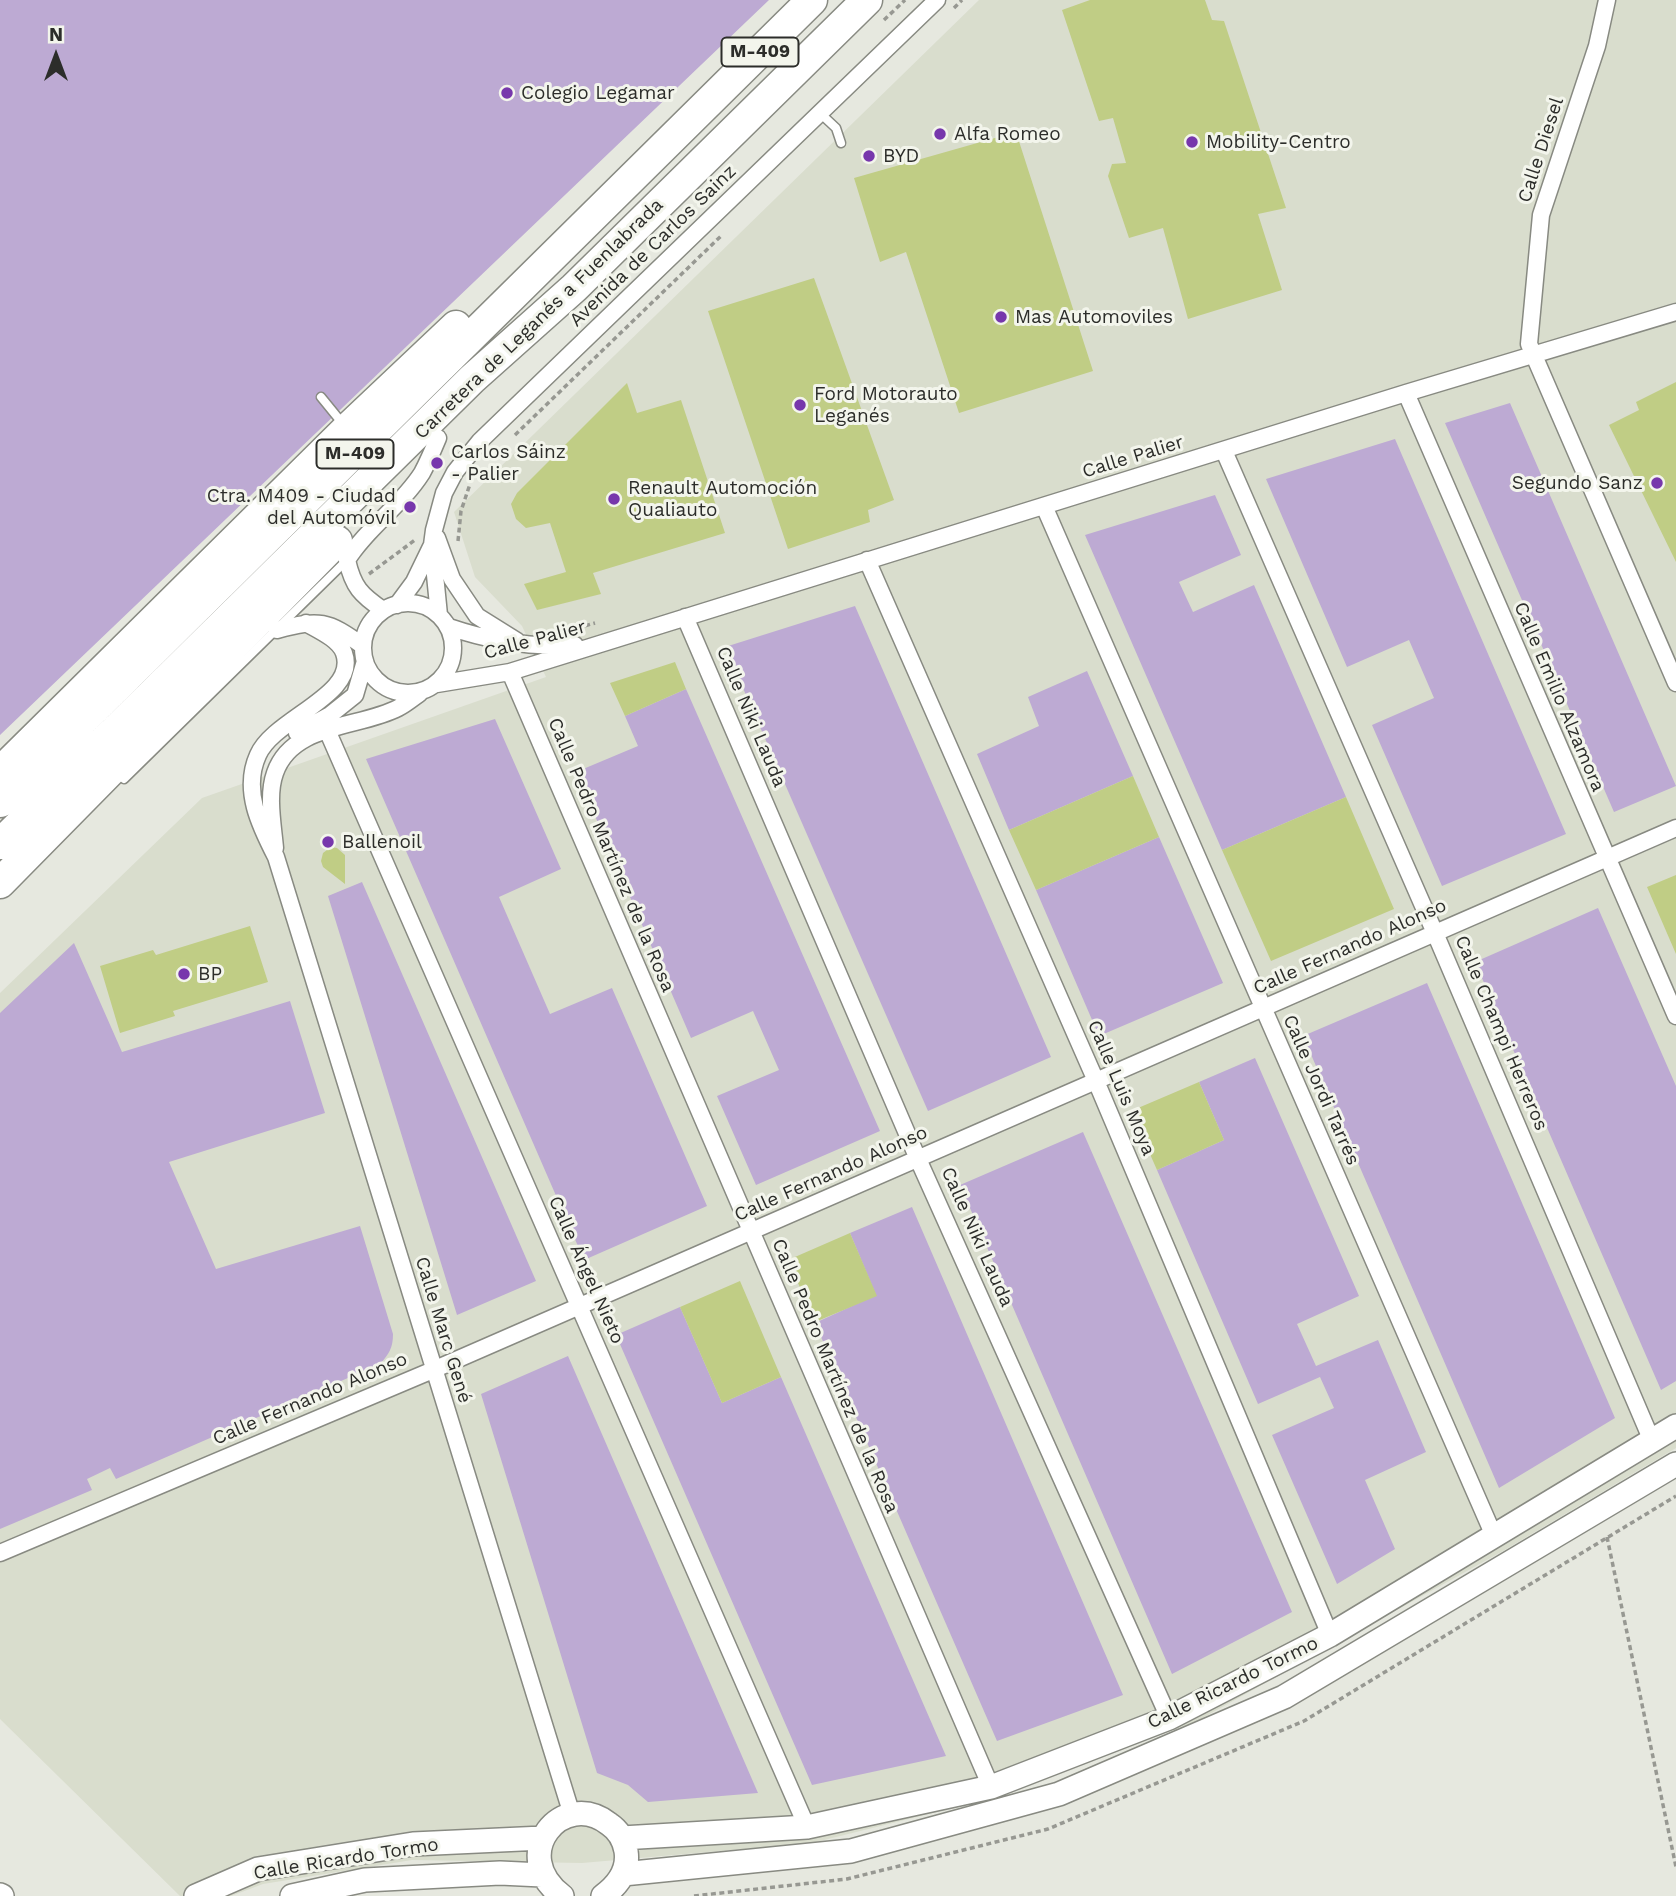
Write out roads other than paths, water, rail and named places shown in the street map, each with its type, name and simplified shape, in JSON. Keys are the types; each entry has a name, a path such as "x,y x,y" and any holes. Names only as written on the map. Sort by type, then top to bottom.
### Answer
{"highway":[{"name":"Carretera de Leganés a Fuenlabrada","path":"0,802 812,0"},
{"name":"Carretera de Leganés a Fuenlabrada","path":"0,844 472,379 574,288 867,0"},
{"name":"M-409","path":"0,772 347,429 612,177 708,104"},
{"name":"M-409","path":"0,883 534,340 574,288"}],"street":[{"name":"Avenida de Carlos Sainz","path":"390,607 414,582 433,537 444,494 455,472 480,441 937,0"},
{"name":"Calle Diesel","path":"1607,0 1597,46 1541,215 1529,344 1676,683"},
{"name":"Calle Palier","path":"276,857 271,799 275,773 286,754 301,741 327,730 398,708 430,687 510,672 1406,393 1676,312"},
{"name":"Calle Emilio Alzamora","path":"1406,393 1676,1016"},
{"path":"277,629 306,623 327,624 341,629 364,654 371,674 380,684 393,691 407,694 430,687 447,672 453,658 454,642 444,621 419,605 390,607 366,598 352,582 347,560 357,545 420,476 438,438"},
{"name":"Calle Champi Herreros","path":"1224,451 1436,933 1652,1441"},
{"name":"Calle Jordi Tarrés","path":"1044,506 1494,1536"},
{"name":"Avenida de Carlos Sainz","path":"433,537 444,621"},
{"path":"433,537 452,579 477,615 522,644"},
{"name":"Calle Luis Moya","path":"867,560 1096,1081 1330,1635"},
{"path":"258,817 266,771 281,746 300,730 330,715 355,695 366,632 373,620 390,607"},
{"name":"Calle Niki Lauda","path":"685,617 918,1158 1169,1718"},
{"name":"Calle Palier","path":"444,621 488,639 522,644 550,647 602,643"},
{"path":"276,857 252,797 252,773 259,753 282,727 326,698 338,685 344,672 344,653 333,639 306,623"},
{"name":"Calle Pedro Martínez de la Rosa","path":"510,672 991,1787"},
{"name":"Calle Ángel Nieto","path":"327,730 807,1827"},
{"name":"Calle Fernando Alonso","path":"0,1553 579,1307 1676,828"},
{"name":"Calle Marc Gené","path":"276,857 572,1815"},
{"name":"Calle Ricardo Tormo","path":"622,1838 807,1827 991,1787 1169,1718 1330,1635 1676,1426"},
{"name":"Calle Ricardo Tormo","path":"623,1874 851,1851 1059,1794 1284,1697 1676,1464"},
{"path":"562,1896 550,1887 538,1863 543,1838 560,1820 572,1815 587,1814 601,1818 613,1826 622,1838 626,1850 623,1874 616,1886 603,1896"},
{"name":"Calle Ricardo Tormo","path":"195,1896 258,1869 412,1844 543,1838"},
{"name":"Calle Ricardo Tormo","path":"292,1896 365,1880 500,1872 542,1875"}],"lane":[{"path":"821,114 836,128 841,143"},
{"path":"321,397 347,429"},
{"path":"118,785 347,560"},
{"path":"39,845 79,818"}],"place":[{"name":"Colegio Legamar","path":"507,93"},
{"name":"Alfa Romeo","path":"940,134"},
{"name":"Mobility-Centro","path":"1192,142"},
{"name":"BYD","path":"869,156"},
{"name":"Mas Automoviles","path":"1001,317"},
{"name":"Ford Motorauto Leganés","path":"800,405"},
{"name":"Carlos Sáinz - Palier","path":"437,463"},
{"name":"Segundo Sanz","path":"1657,483"},
{"name":"Renault Automoción Qualiauto","path":"614,499"},
{"name":"Ctra. M409 - Ciudad del Automóvil","path":"410,507"},
{"name":"Ballenoil","path":"328,842"},
{"name":"BP","path":"184,974"}]}
